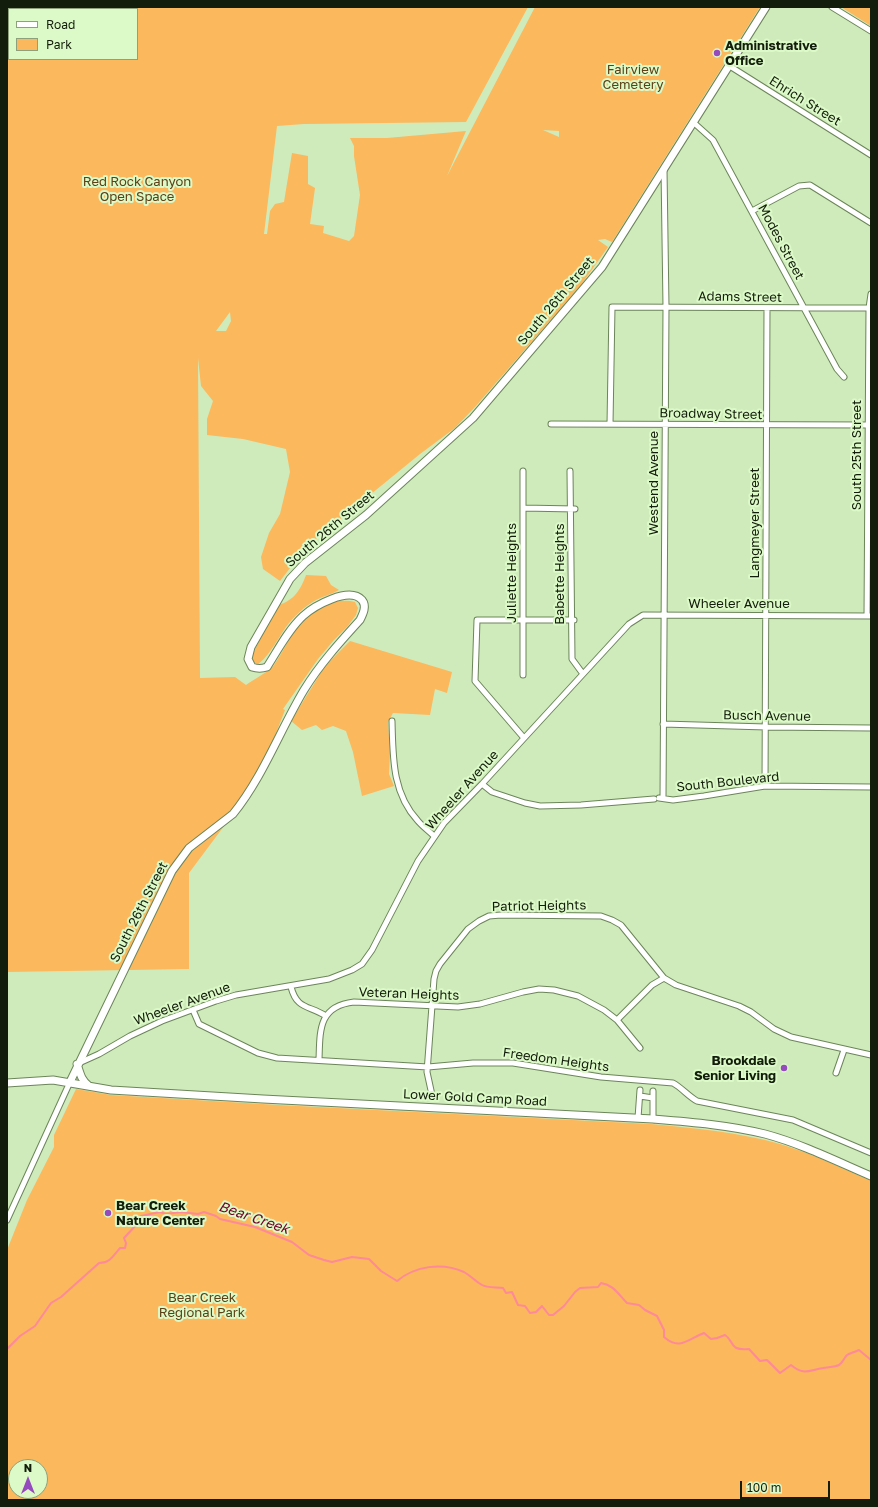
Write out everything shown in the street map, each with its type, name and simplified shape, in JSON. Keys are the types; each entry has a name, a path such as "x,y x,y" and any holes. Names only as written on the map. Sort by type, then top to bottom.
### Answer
{"street":[{"name":"South 26th Street","path":"70,1082 77,1064 172,871 189,848 238,808 254,783 311,679 324,661 360,620 363,614 363,602 358,597 351,595 340,597 318,605 302,616 267,666 262,669 252,667 248,659 251,647 290,579 305,562 366,515 473,418 602,267 766,7"},
{"path":"832,7 871,31"},
{"name":"Ehrich Street","path":"728,66 871,155"},
{"name":"Modes Street","path":"693,122 713,140 837,370 844,377"},
{"name":"Westend Avenue","path":"659,798 663,724 664,615 666,307 664,168"},
{"path":"752,211 794,189 805,186 814,187 871,223"},
{"name":"South 25th Street","path":"869,616 869,308 871,294"},
{"name":"Adams Street","path":"610,424 612,307 869,308"},
{"name":"Langmeyer Street","path":"765,786 767,308"},
{"name":"Broadway Street","path":"551,424 766,426 869,425"},
{"name":"Juliette Heights","path":"523,471 523,675"},
{"name":"Babette Heights","path":"570,471 573,509 572,659 583,674"},
{"path":"523,508 573,509"},
{"name":"Wheeler Avenue","path":"77,1064 130,1036 193,1010 236,995 329,979 352,970 368,957 418,861 444,823 482,784 629,624 637,618 643,615 869,616"},
{"path":"524,738 475,681 477,620 573,620"},
{"path":"392,721 393,763 396,781 405,803 418,821 434,836"},
{"name":"Busch Avenue","path":"663,724 871,728"},
{"name":"South Boulevard","path":"482,784 492,792 525,803 540,806 581,805 659,798 673,800 765,786 871,787"},
{"name":"Patriot Heights","path":"432,1095 427,1072 434,979 440,964 468,929 489,916 591,915 601,916 612,920 627,932 664,978 676,984 739,1006 774,1029 791,1038 871,1055"},
{"path":"617,1020 652,985 664,978"},
{"path":"291,986 296,998 306,1008 317,1011 326,1016 320,1035 319,1060"},
{"name":"Veteran Heights","path":"326,1016 335,1008 354,1002 467,1007 522,992 539,989 554,990 578,996 604,1010 617,1020 640,1048"},
{"name":"Freedom Heights","path":"193,1010 199,1024 258,1053 277,1058 428,1066 473,1063 513,1063 609,1078 673,1083 697,1101 793,1120 871,1153"},
{"path":"836,1073 844,1050"},
{"path":"77,1064 84,1082 91,1087"},
{"name":"Lower Gold Camp Road","path":"7,1083 53,1080 111,1090 638,1118 728,1127 765,1134 806,1148 871,1176"},
{"path":"7,1220 70,1082"},
{"path":"638,1118 640,1090"},
{"path":"653,1091 653,1119"},
{"path":"640,1096 653,1098"}],"green space":[{"name":"Red Rock Canyon Open Space","path":"7,7 528,7 466,122 304,124 277,126 264,234 267,234 270,211 275,204 284,202 292,153 308,156 308,184 315,188 310,224 324,226 323,233 349,241 354,236 360,195 354,156 354,146 350,138 387,138 466,131 447,176 535,7 760,7 612,242 605,239 598,240 608,247 581,285 455,428 420,454 316,539 297,559 280,581 263,569 261,557 269,533 280,514 290,472 286,449 243,439 207,435 207,419 213,401 201,386 198,358 200,678 235,677 246,685 274,665 300,623 314,611 325,605 343,601 355,602 358,608 356,615 318,659 283,709 285,710 264,764 233,814 189,873 189,969 7,972","holes":["543,130 559,131 559,137","230,312 231,321 226,331 216,331"]},
{"path":"841,7 871,7 871,26"},
{"path":"306,575 326,576 331,585 339,590 316,600 304,608 289,623 262,661 258,664 251,661 254,651 278,605 288,601 296,594"},
{"path":"350,641 452,672 447,693 435,689 430,715 393,713 388,722 390,754 389,774 394,786 362,796 353,752 346,731 333,726 322,730 316,725 302,730 291,721 325,666"},
{"name":"Bear Creek Regional Park","path":"76,1089 111,1095 651,1124 748,1136 780,1144 815,1156 871,1181 871,1500 7,1500 7,1250 27,1200 54,1147 54,1135"}],"waterway":[{"name":"Bear Creek","path":"7,1349 20,1336 35,1326 51,1303 61,1297 99,1263 106,1262 120,1248 125,1248 126,1243 124,1238 137,1224 141,1216 160,1212 166,1214 181,1212 198,1214 204,1212 220,1219 255,1227 292,1242 309,1255 324,1260 332,1262 352,1257 369,1259 381,1271 397,1281 412,1272 429,1267 438,1266 456,1269 469,1275 484,1286 503,1288 506,1293 512,1292 518,1305 525,1306 530,1313 536,1312 542,1306 549,1315 553,1315 564,1306 580,1288 598,1287 601,1283 605,1284 616,1290 627,1303 639,1305 657,1316 664,1330 664,1337 670,1341 675,1343 684,1342 704,1333 711,1339 725,1335 735,1347 749,1349 760,1361 767,1360 780,1373 791,1365 803,1371 837,1366 842,1363 847,1355 859,1350 871,1360"}],"place":[{"name":"Administrative Office","path":"717,53"},
{"name":"Brookdale Senior Living","path":"784,1068"},
{"name":"Bear Creek Nature Center","path":"108,1213"}],"park label":[{"name":"Fairview Cemetery","path":"633,78"}]}
